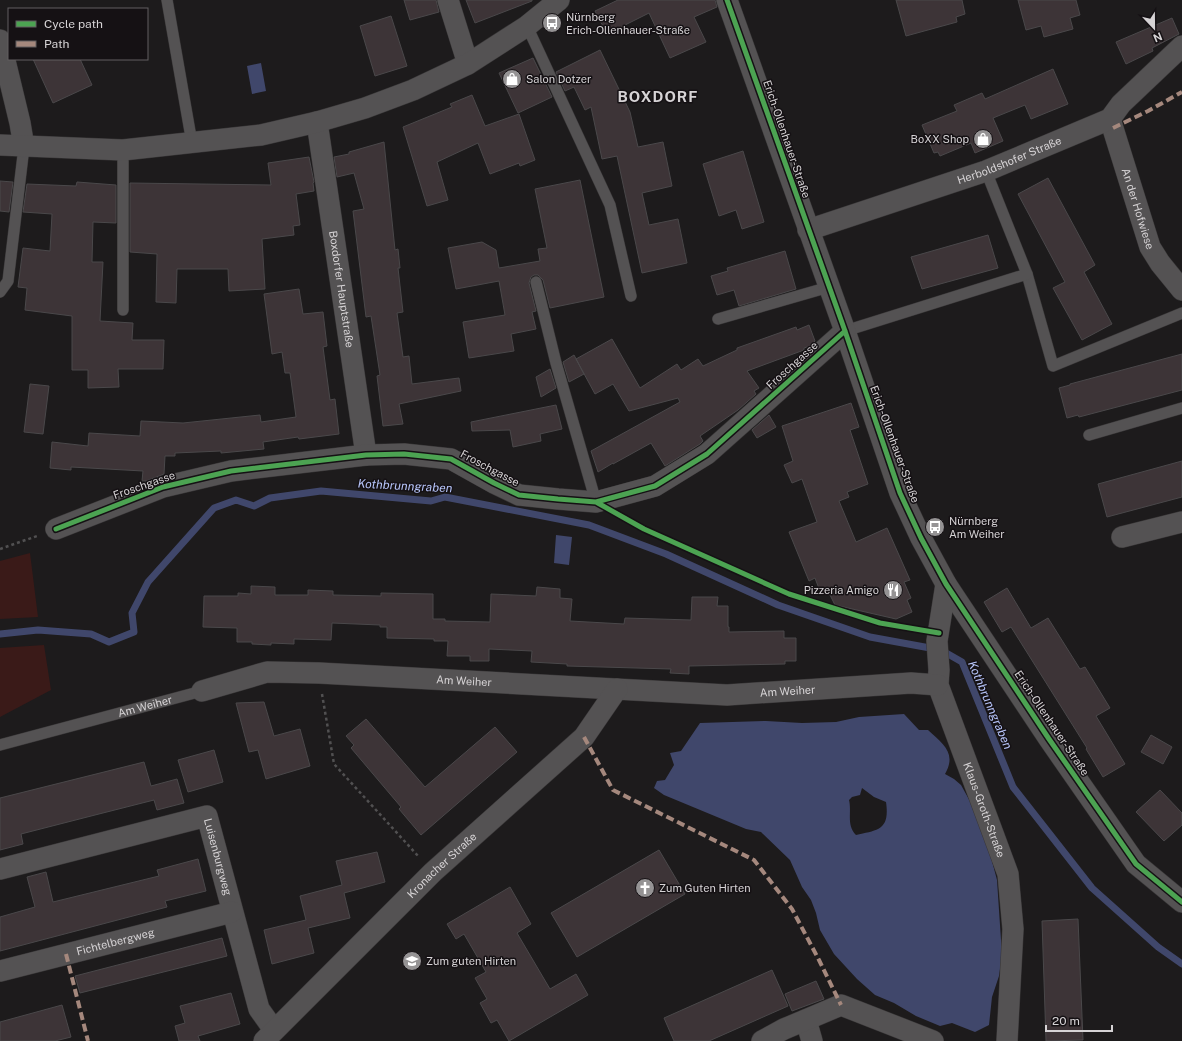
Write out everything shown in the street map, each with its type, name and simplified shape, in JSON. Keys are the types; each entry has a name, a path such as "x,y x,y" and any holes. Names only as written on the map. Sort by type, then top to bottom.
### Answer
{"street":[{"path":"448,0 468,64"},
{"path":"0,145 123,150 261,135 317,122 365,108 399,95 468,64 527,26 559,0"},
{"name":"Erich-Ollenhauer-Straße","path":"727,0 845,331 900,493 921,538 946,584 1049,739 1136,864 1182,902"},
{"path":"0,40 20,122 24,147"},
{"path":"1110,119 1121,104 1182,46"},
{"name":"Herboldshofer Straße","path":"808,230 986,171 1110,119"},
{"name":"An der Hofwiese","path":"1110,119 1150,247 1160,263 1182,290"},
{"name":"Boxdorfer Hauptstraße","path":"317,122 366,455"},
{"name":"Froschgasse","path":"56,529 163,487 230,471 366,455 404,454 451,459 519,495 596,502 655,486 706,454 845,331"},
{"path":"1122,537 1182,522"},
{"name":"Klaus-Groth-Straße","path":"946,584 937,641 939,677 1008,874 1013,929 1008,1041"},
{"name":"Am Weiher","path":"202,691 266,672 319,673 727,695 911,682 939,677"},
{"name":"Kronacher Straße","path":"269,1035 433,872 584,737 617,689"},
{"name":"Luisenburgweg","path":"0,869 206,816 258,1009 269,1035"},
{"name":"Fichtelbergweg","path":"0,971 232,912"},
{"path":"762,1041 784,1029 841,1005 933,1041"},
{"path":"806,1020 812,1041"}],"lane":[{"path":"167,0 192,143"},
{"path":"527,26 610,205 631,296"},
{"path":"0,292 8,281 24,147"},
{"path":"123,150 123,310"},
{"path":"986,171 1027,274 1053,366 1182,313"},
{"path":"845,331 1027,274"},
{"path":"536,282 556,363 596,502"},
{"path":"718,319 829,287"},
{"path":"1089,435 1182,408"},
{"name":"Am Weiher","path":"0,746 202,691"}],"path":[{"path":"0,549 56,529"},
{"path":"319,673 334,764 433,872"}],"shaded area":[{"path":"30,553 38,617 0,619 0,561"},
{"path":"44,645 51,690 0,717 0,648"}],"water":[{"path":"261,63 266,91 252,94 247,66"},
{"path":"556,535 572,537 569,565 554,563"},
{"path":"904,714 919,730 928,730 939,740 947,749 950,760 945,774 961,785 971,803 987,842 997,880 1002,955 999,976 992,997 989,1025 975,1032 952,1023 940,1026 916,1016 894,1003 875,995 857,979 834,954 820,930 811,900 802,887 790,860 761,832 746,829 664,795 654,788 657,781 665,780 674,765 670,753 681,751 700,723 766,721 802,723 836,722 859,717","holes":["862,788 874,797 886,802 887,811 884,823 876,830 856,835 850,823 849,800 852,797 860,795"]}],"building":[{"path":"404,0 436,0 439,12 410,20"},
{"path":"466,0 532,0 532,1 475,23"},
{"path":"618,0 715,0 717,7 694,17 706,42 670,58 649,13 607,34 595,11"},
{"path":"896,0 962,0 965,14 956,17 957,22 906,36"},
{"path":"1018,0 1076,0 1080,15 1070,18 1073,29 1044,37 1041,26 1026,30"},
{"path":"391,16 407,66 375,76 360,26"},
{"path":"1172,18 1179,34 1152,48 1153,51 1126,64 1116,42"},
{"path":"600,50 630,112 638,147 663,142 672,186 642,193 649,225 678,219 687,263 642,273 617,156 602,159 591,107 585,110 574,87 565,91 556,72"},
{"path":"533,58 552,97 518,113 499,73"},
{"path":"33,60 80,60 92,85 53,103"},
{"path":"1053,69 1068,104 1031,119 1025,105 993,118 1003,141 975,153 971,143 940,156 938,152 934,153 922,125 957,111 954,105 982,93 985,99"},
{"path":"472,95 485,126 519,114 535,160 520,166 519,163 490,174 478,143 437,162 448,200 427,206 403,127 452,107 450,104"},
{"path":"384,142 395,250 398,249 400,268 398,268 403,312 397,313 403,357 409,356 412,384 459,378 461,391 399,404 403,424 383,426 377,376 380,375 371,316 366,317 353,211 364,209 354,173 337,177 334,157 349,154 349,152"},
{"path":"743,151 764,222 742,229 736,210 719,216 703,164"},
{"path":"309,157 314,182 314,191 296,194 300,225 293,226 294,235 262,239 265,289 229,291 228,269 177,269 176,303 156,302 157,254 130,252 130,183 271,185 268,163"},
{"path":"1048,178 1095,265 1084,272 1112,324 1082,340 1053,288 1065,282 1018,194"},
{"path":"580,180 604,297 550,308 543,280 538,275 534,275 531,277 529,283 536,311 532,312 536,329 511,334 514,351 469,358 463,322 505,315 499,281 456,289 448,248 482,242 496,250 499,268 540,261 538,249 547,248 535,189"},
{"path":"0,181 13,182 9,212 0,211"},
{"path":"77,182 116,185 116,223 93,222 92,262 103,262 100,321 133,323 132,340 164,340 163,369 118,369 119,387 88,388 88,370 72,370 72,316 25,310 27,288 18,287 23,248 50,251 52,214 23,212 27,184 76,186"},
{"path":"988,235 998,268 922,289 911,257"},
{"path":"785,251 796,289 739,306 734,290 717,295 711,276 728,271 727,268"},
{"path":"299,289 303,314 323,312 327,346 323,347 330,400 335,399 339,434 299,439 298,437 263,442 264,449 221,453 221,451 175,453 175,456 165,456 164,474 146,481 142,481 143,471 71,467 71,470 50,468 52,442 88,446 89,433 140,436 141,421 183,423 260,415 261,422 296,417 290,373 285,373 282,352 272,354 264,294"},
{"path":"809,325 815,341 810,346 804,348 804,350 747,371 759,388 754,391 756,394 738,410 700,436 703,441 700,444 665,466 651,443 598,472 591,451 680,402 678,398 629,411 613,384 595,394 576,359 612,339 640,388 677,364 681,370 698,359 703,366 737,350 737,348 796,327 797,330"},
{"path":"1182,354 1182,390 1079,417 1078,415 1067,418 1059,388"},
{"path":"574,355 584,374 569,382 563,362"},
{"path":"550,369 556,388 541,397 536,377"},
{"path":"30,384 49,386 43,434 24,432"},
{"path":"851,403 859,427 850,430 868,484 847,492 849,497 839,501 856,542 887,528 910,580 904,582 911,598 907,600 912,612 896,619 835,605 828,591 821,594 815,578 809,581 789,532 817,522 802,479 792,483 784,465 793,461 782,426"},
{"path":"556,405 562,429 540,434 541,441 513,447 510,430 472,431 471,422"},
{"path":"769,415 776,427 757,438 752,430"},
{"path":"1182,461 1182,497 1107,517 1098,484"},
{"path":"251,586 275,587 275,595 308,595 308,590 333,591 333,595 381,596 381,593 433,594 433,619 445,619 445,621 490,622 491,594 536,596 537,587 560,589 560,598 572,599 570,621 624,624 625,618 691,620 692,597 718,597 717,606 728,606 729,632 784,631 784,638 796,638 796,661 785,661 785,664 689,666 689,674 670,673 671,669 567,666 567,664 531,662 532,651 489,649 489,661 470,661 470,656 447,656 448,641 434,641 434,639 387,638 387,627 380,627 380,625 332,623 331,640 294,639 294,644 271,643 271,645 252,644 252,642 237,642 237,628 203,627 204,596 238,596 238,593 251,594"},
{"path":"1007,588 1031,628 1048,618 1080,669 1085,667 1110,708 1096,716 1125,764 1103,777 1086,749 1087,748 1011,627 1002,632 984,602"},
{"path":"264,702 274,736 300,729 310,766 266,779 258,750 249,752 236,703"},
{"path":"366,719 425,787 495,727 517,752 421,835 399,809 401,807 351,748 354,745 346,736"},
{"path":"1151,735 1172,747 1163,764 1141,752"},
{"path":"214,750 223,782 188,792 178,760"},
{"path":"144,762 151,786 177,779 184,803 157,810 154,800 95,815 21,834 23,844 0,850 0,798"},
{"path":"1160,790 1182,813 1182,825 1164,841 1136,812"},
{"path":"659,850 685,894 577,957 551,913"},
{"path":"377,852 385,882 344,893 350,918 308,928 314,953 272,964 264,930 306,920 300,896 342,885 336,861"},
{"path":"198,859 206,891 165,901 167,907 0,951 0,917 35,907 27,877 46,872 53,902 159,876 157,870"},
{"path":"510,887 531,924 517,933 550,989 576,974 588,995 509,1041 497,1020 491,1023 480,1003 487,999 475,978 486,972 464,934 456,939 447,924"},
{"path":"1078,919 1083,1040 1046,1041 1042,921"},
{"path":"222,938 227,956 80,993 75,976"},
{"path":"772,970 788,1006 709,1041 674,1041 664,1018"},
{"path":"816,981 824,999 792,1011 785,994"},
{"path":"231,993 240,1024 198,1036 200,1041 179,1041 175,1026 185,1023 180,1006"},
{"path":"62,1005 71,1037 55,1041 0,1041 0,1022"}],"waterway":[{"name":"Kothbrunngraben","path":"0,634 38,630 91,634 109,642 134,632 132,613 148,582 214,508 236,500 254,506 270,498 321,491 431,501 445,497 589,525 666,554 778,605 870,637 941,650 962,662 1013,787 1092,888 1158,947 1182,964"}],"marked path":[{"path":"1113,128 1182,92"},
{"path":"584,737 613,790 754,860 792,909 841,1005"},
{"path":"66,954 88,1041"}],"cycle path":[{"path":"727,0 845,331 900,493 921,538 946,584 1049,739 1136,864 1182,902"},
{"path":"56,529 163,487 231,471 366,455 404,454 451,459 519,495 596,502 655,486 707,454 845,331"},
{"path":"596,502 644,529 789,594 880,623 939,633"}],"place":[{"name":"Nürnberg Erich-Ollenhauer-Straße","path":"552,23"},
{"name":"Salon Dotzer","path":"512,79"},
{"name":"BoXX Shop","path":"983,139"},
{"name":"Nürnberg Am Weiher","path":"935,527"},
{"name":"Pizzeria Amigo","path":"893,590"},
{"name":"Zum Guten Hirten","path":"645,888"},
{"name":"Zum guten Hirten","path":"412,961"}],"district":[{"name":"BOXDORF","path":"658,97"}]}
